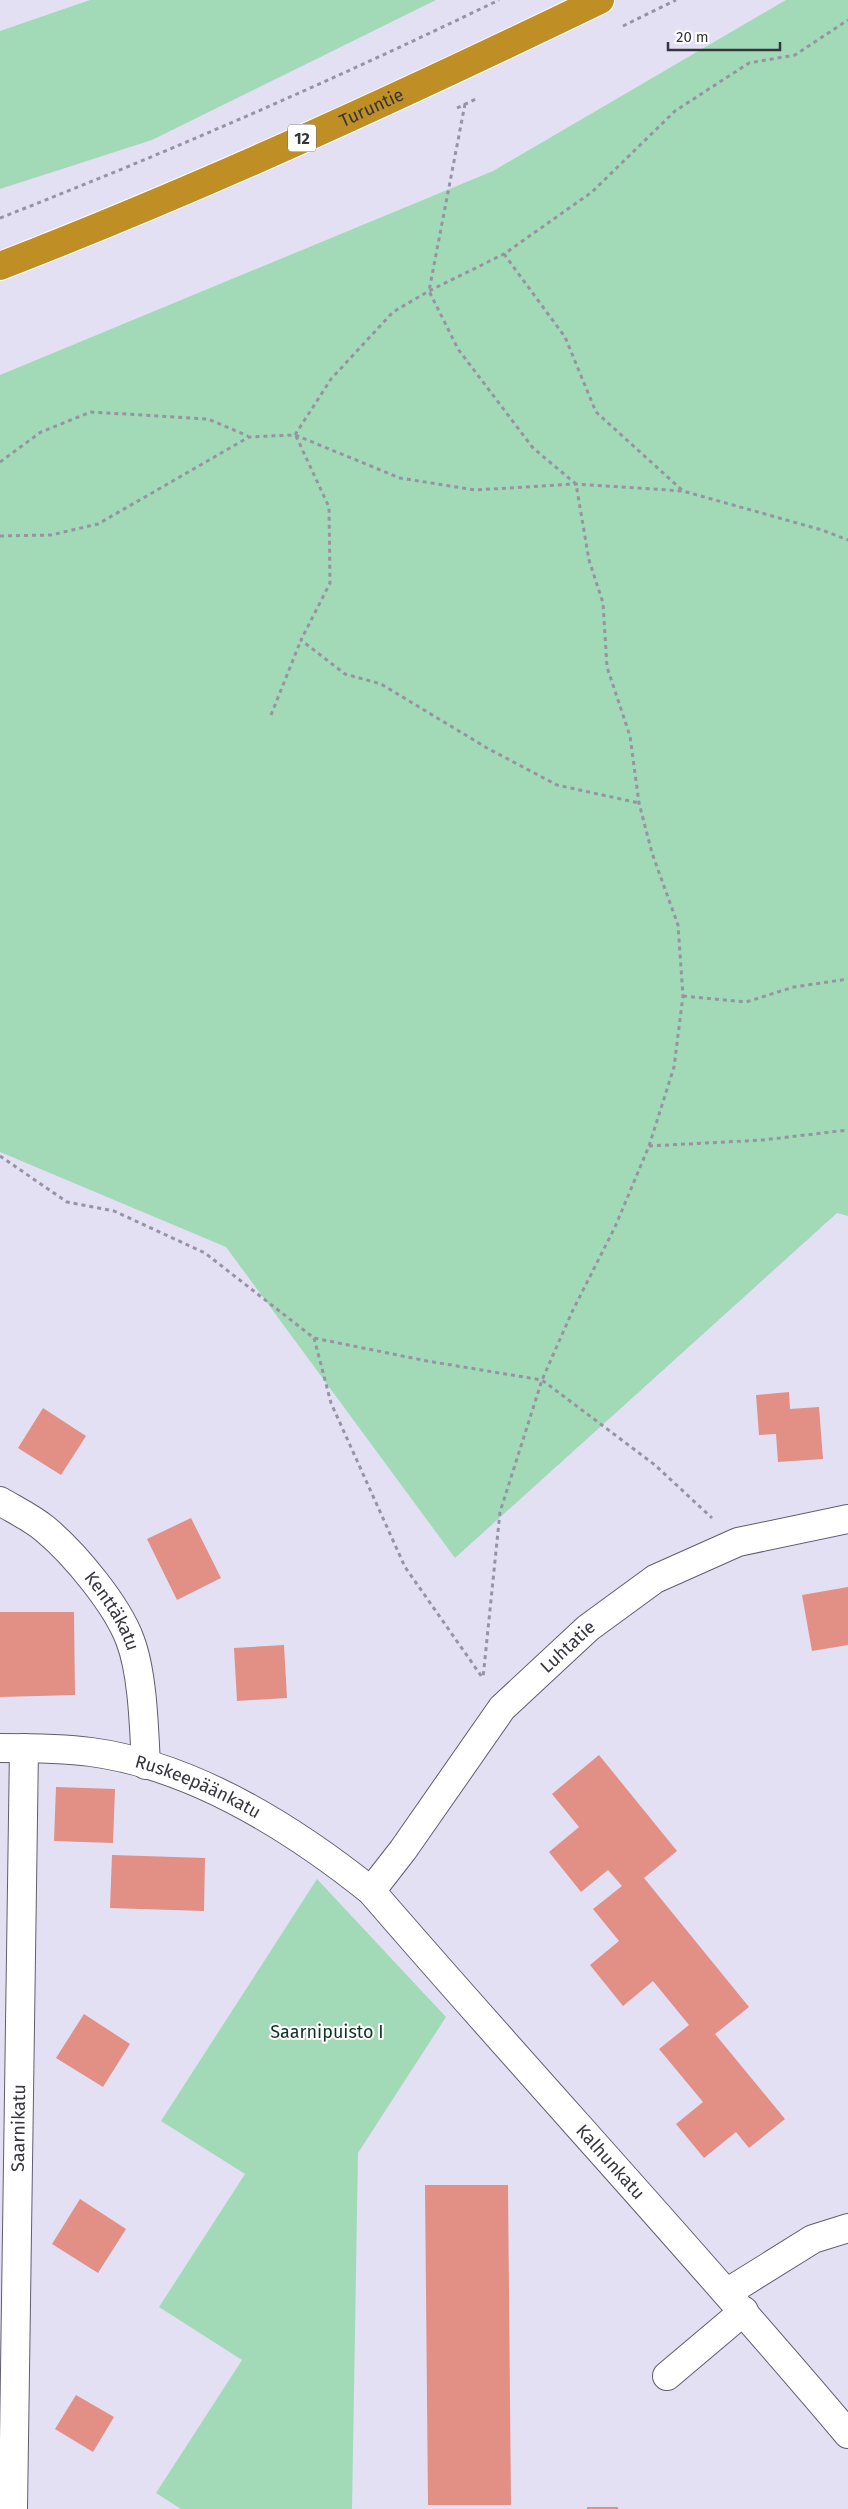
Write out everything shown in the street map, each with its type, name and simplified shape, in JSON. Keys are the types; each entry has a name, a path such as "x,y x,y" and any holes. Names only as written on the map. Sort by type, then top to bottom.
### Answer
{"highway":[{"name":"Turuntie","path":"0,266 144,209 439,78 600,0"}],"street":[{"name":"Kenttäkatu","path":"0,1501 44,1528 65,1548 111,1606 130,1640 143,1715 146,1765"},
{"name":"Luhtatie","path":"371,1890 403,1850 502,1708 588,1628 655,1579 738,1542 848,1519"},
{"name":"Ruskeepäänkatu","path":"12,1748 92,1752 146,1765 197,1783 258,1812 324,1854 371,1890"},
{"name":"Saarnikatu","path":"12,1748 25,1802 13,2509"},
{"name":"Kalhunkatu","path":"371,1890 626,2180 736,2301 848,2434"},
{"path":"667,2376 736,2301 814,2239 848,2228"}],"path":[{"path":"0,218 130,166 415,41 499,0"},
{"path":"296,435 331,379 393,312 504,254 592,192 675,111 749,63 795,55 848,20"},
{"path":"465,104 430,291 458,349 533,448 576,484 589,560 603,604 607,667 630,736 640,804 652,852 678,925 683,996 674,1067 649,1146 615,1227 572,1312 542,1380 500,1512 483,1678"},
{"path":"504,254 565,337 596,412 683,491"},
{"path":"0,462 41,432 91,412 208,419 249,437 296,435 400,478 475,490 576,484 683,491 822,530 848,540"},
{"path":"272,715 301,640 330,583 329,507 296,435"},
{"path":"0,536 51,535 98,524 249,437"},
{"path":"301,640 345,674 381,684 486,748 557,785 640,804"},
{"path":"683,996 746,1002 794,987 848,979"},
{"path":"649,1146 762,1140 848,1130"},
{"path":"0,1156 67,1202 114,1211 205,1253 314,1338 427,1361 542,1380 655,1466 738,1542"},
{"path":"314,1338 331,1404 405,1567 502,1708"}],"green space":[{"path":"90,0 436,0 152,140 0,189 0,31"},
{"path":"786,0 848,0 848,1216 837,1213 455,1558 226,1247 0,1152 0,375 493,171"},
{"name":"Saarnipuisto I","path":"317,1879 446,2017 358,2153 352,2509 181,2509 156,2493 242,2360 159,2307 245,2174 161,2121"}],"building":[{"path":"789,1392 790,1409 819,1407 823,1459 778,1462 776,1434 759,1435 756,1395"},
{"path":"43,1408 86,1436 61,1475 18,1448"},
{"path":"191,1518 221,1578 177,1600 147,1539"},
{"path":"848,1587 848,1645 812,1651 802,1595"},
{"path":"0,1612 74,1612 75,1695 0,1697"},
{"path":"284,1645 287,1698 237,1701 234,1648"},
{"path":"599,1755 677,1851 644,1878 749,2007 715,2034 785,2119 749,2148 736,2132 704,2158 676,2124 703,2102 659,2049 689,2025 653,1981 623,2006 590,1965 619,1941 593,1909 622,1886 608,1870 581,1892 549,1852 579,1827 552,1794"},
{"path":"56,1787 115,1789 113,1843 54,1841"},
{"path":"112,1855 205,1858 204,1911 110,1908"},
{"path":"84,2014 130,2044 103,2087 56,2058"},
{"path":"425,2185 508,2185 511,2505 428,2505"},
{"path":"80,2199 126,2229 98,2273 52,2244"},
{"path":"76,2395 114,2417 93,2452 55,2429"},
{"path":"587,2507 618,2507 618,2509 587,2509"}]}
